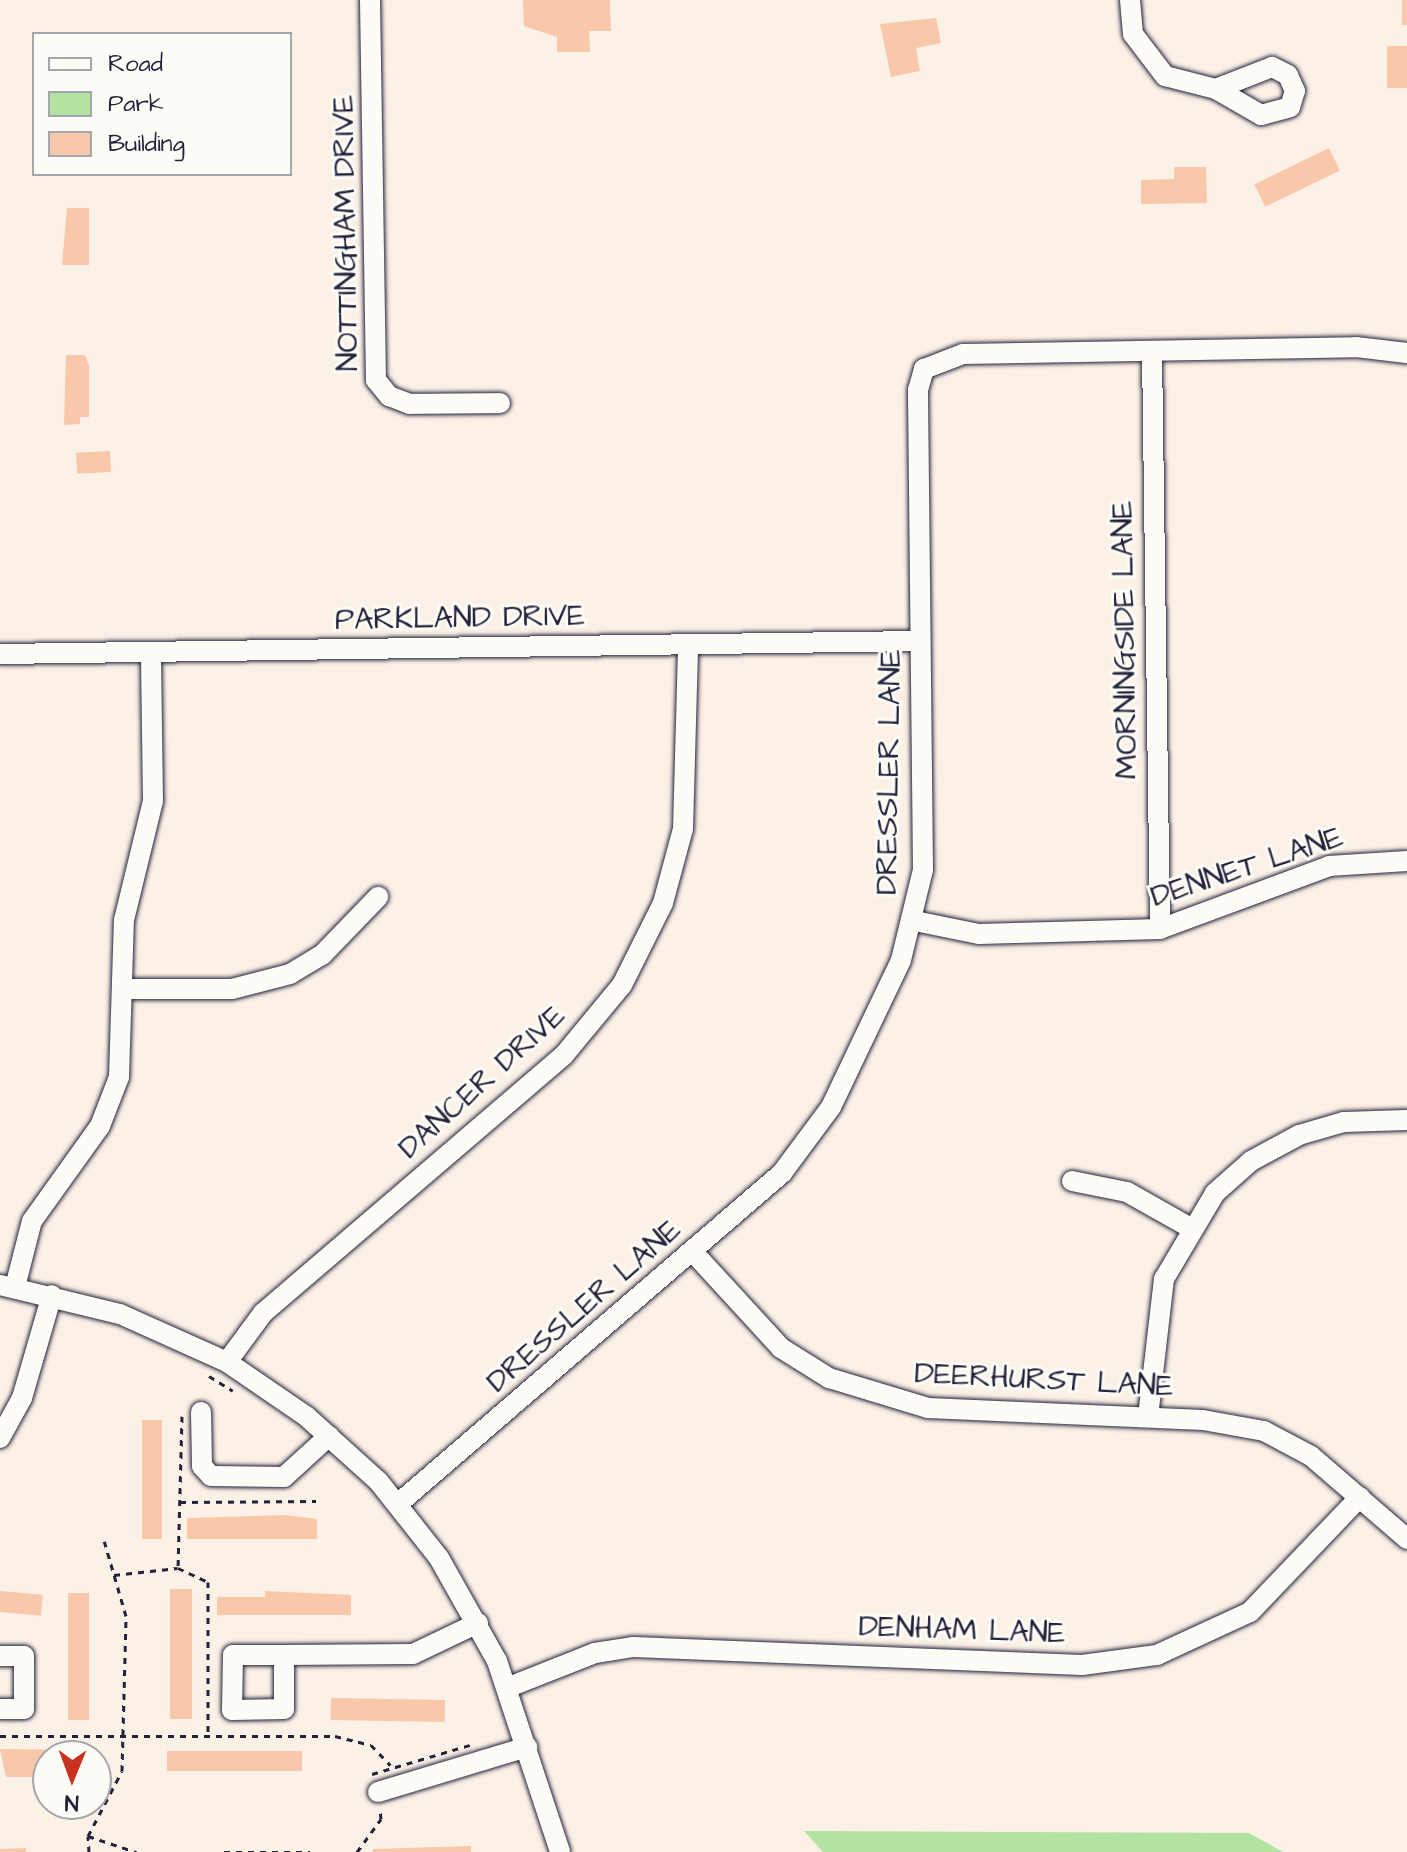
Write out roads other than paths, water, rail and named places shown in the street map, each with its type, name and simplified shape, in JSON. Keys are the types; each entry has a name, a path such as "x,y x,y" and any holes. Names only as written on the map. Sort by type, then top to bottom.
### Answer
{"street":[{"name":"NOTTINGHAM DRIVE","path":"370,0 376,380 389,396 410,404 500,403"},
{"path":"1130,0 1133,34 1151,64 1165,76 1216,89"},
{"name":"DRESSLER LANE","path":"399,1503 782,1173 821,1124 915,921 923,870 920,641 924,369 945,355 1356,347 1407,353"},
{"name":"MORNINGSIDE LANE","path":"1152,351 1160,929"},
{"name":"PARKLAND DRIVE","path":"0,654 920,641"},
{"name":"DANCER DRIVE","path":"227,1362 263,1313 564,1055 622,985 663,903 683,829 688,645"},
{"path":"151,653 153,801 126,907 123,1054 114,1096 32,1221 8,1286 52,1295 143,1323 227,1362 329,1436 399,1503 478,1623 509,1687 560,1852"},
{"name":"DENNET LANE","path":"915,921 979,934 1160,929 1329,866 1407,861"},
{"path":"123,989 232,989 290,974 322,955 378,897"},
{"path":"1148,1417 1159,1299 1189,1227 1234,1175 1279,1144 1344,1122 1407,1120"},
{"path":"1072,1181 1127,1192 1189,1227"},
{"name":"DEERHURST LANE","path":"693,1252 781,1348 881,1398 928,1408 1148,1417 1264,1431 1360,1497 1407,1539"},
{"path":"0,1438 22,1398 52,1295"},
{"path":"201,1414 202,1466 211,1476 291,1474 329,1436"},
{"name":"DENHAM LANE","path":"509,1687 595,1653 634,1647 1082,1665 1157,1655 1250,1612 1360,1497"},
{"path":"284,1655 413,1654 478,1623"},
{"path":"0,1656 24,1656 24,1709 0,1709"},
{"path":"378,1792 527,1747"}]}
